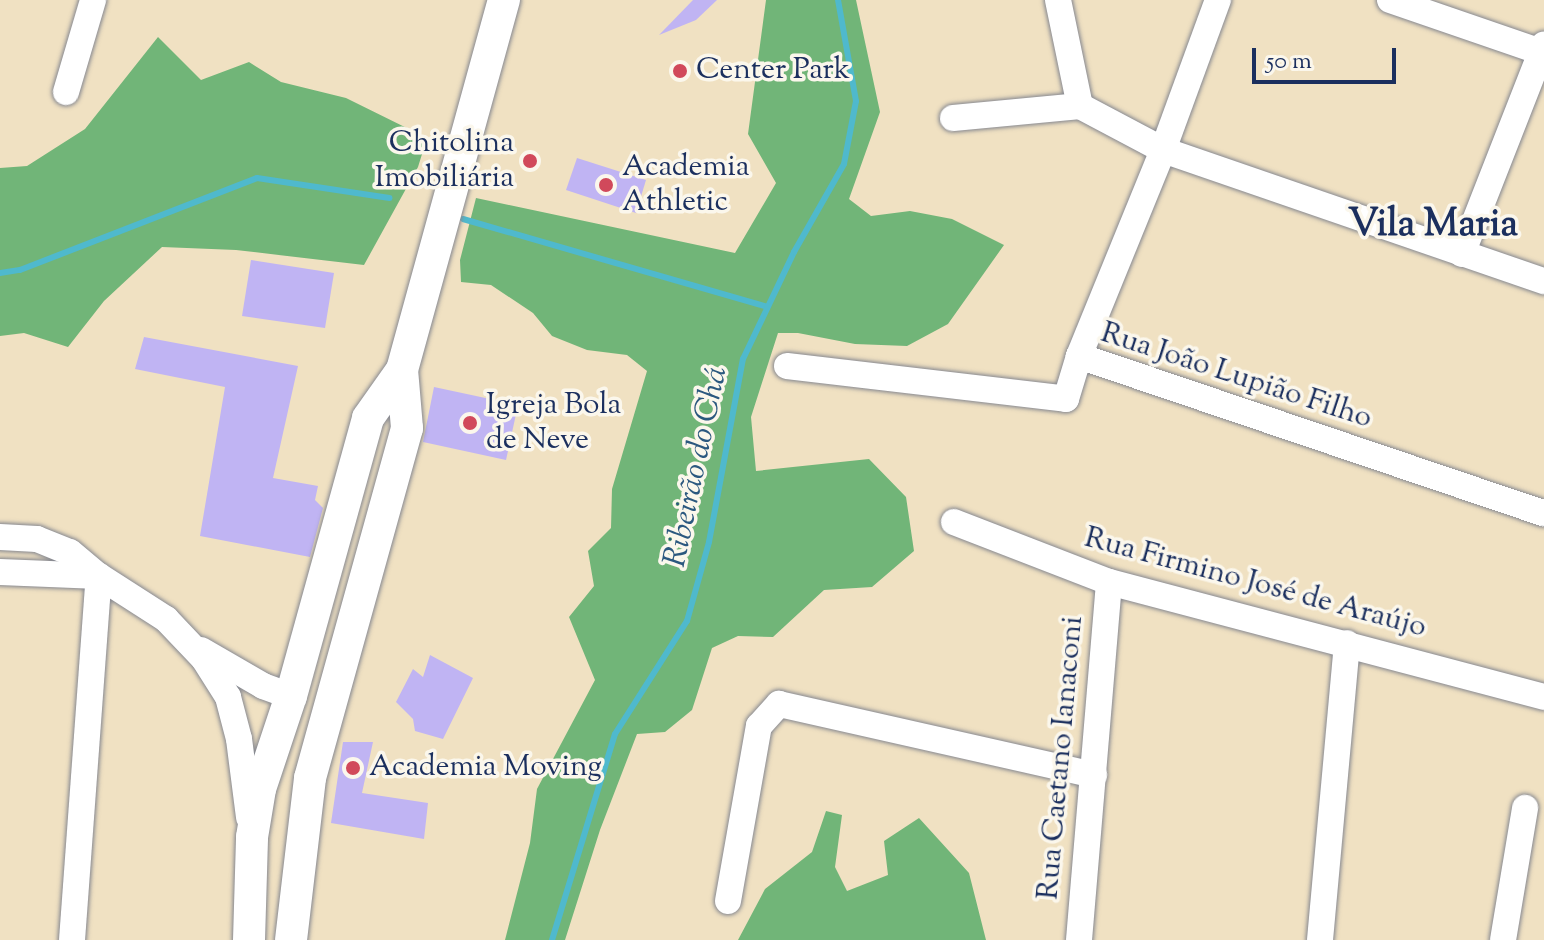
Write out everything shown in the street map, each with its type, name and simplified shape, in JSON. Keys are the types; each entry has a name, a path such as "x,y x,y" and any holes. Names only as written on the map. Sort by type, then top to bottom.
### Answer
{"main road":[{"path":"249,940 252,837 260,789 291,696 368,418 402,370 504,0"},
{"path":"291,940 310,778 407,428 402,370"}],"street":[{"path":"66,92 93,0"},
{"path":"1058,0 1080,106"},
{"path":"1079,356 1163,150 1218,0"},
{"path":"1390,0 1543,50 1462,254"},
{"path":"953,118 1080,106 1163,150 1544,281"},
{"name":"Rua João Lupião Filho","path":"787,366 1066,399 1079,356 1544,513"},
{"name":"Rua Firmino José de Araújo","path":"954,522 1109,582 1544,697"},
{"path":"0,537 54,543 166,619 204,659 228,697 239,739 252,837"},
{"path":"0,572 99,576"},
{"path":"72,940 99,576"},
{"name":"Rua Caetano Ianaconi","path":"1079,940 1109,582"},
{"path":"188,643 263,686 291,696"},
{"path":"1320,940 1347,643"},
{"path":"728,901 759,726 779,704 1094,775"},
{"path":"1503,940 1525,808"}],"green space":[{"path":"766,0 856,0 880,112 849,199 871,216 910,211 952,219 1004,245 948,324 907,346 855,344 798,333 778,333 751,417 756,471 869,459 906,497 914,551 872,587 824,590 773,637 738,636 712,648 692,710 665,732 637,734 600,830 565,940 505,940 530,843 537,789 595,680 569,617 594,586 588,551 611,528 612,489 647,371 627,355 587,350 552,336 533,313 491,285 461,282 460,260 476,198 735,253 776,183 748,134"},
{"path":"158,37 201,80 249,62 281,82 346,98 427,138 418,167 364,265 236,250 162,247 104,301 68,347 24,333 0,336 0,168 27,166 85,129"},
{"path":"826,811 842,815 835,867 847,891 888,875 884,841 919,818 969,873 986,940 738,940 765,889 812,852"}],"building":[{"path":"693,0 717,0 696,20 659,35"},
{"name":"Academia Athletic","path":"577,158 646,180 636,213 566,190"},
{"path":"251,260 334,273 325,328 242,316"},
{"path":"144,337 298,366 273,478 318,486 315,500 323,508 310,557 200,536 225,387 135,369"},
{"name":"Igreja Bola de Neve","path":"434,387 518,405 506,460 423,442"},
{"path":"430,655 473,678 443,739 415,731 413,719 396,702 413,669 423,677"},
{"name":"Academia Moving","path":"343,742 373,742 362,793 428,803 424,839 331,823"}],"waterway":[{"name":"Ribeirão do Chá","path":"552,940 615,734 687,621 709,542 743,359 794,252 844,164 856,101 838,0"},
{"path":"0,273 20,270 257,178 390,198"},
{"path":"463,219 768,307"}],"place":[{"name":"Center Park","path":"680,71"},
{"name":"Chitolina Imobiliária","path":"530,161"},
{"name":"Academia Athletic","path":"606,185"},
{"name":"Igreja Bola de Neve","path":"470,423"},
{"name":"Academia Moving","path":"353,768"}],"district":[{"name":"Vila Maria","path":"1433,227"}]}
